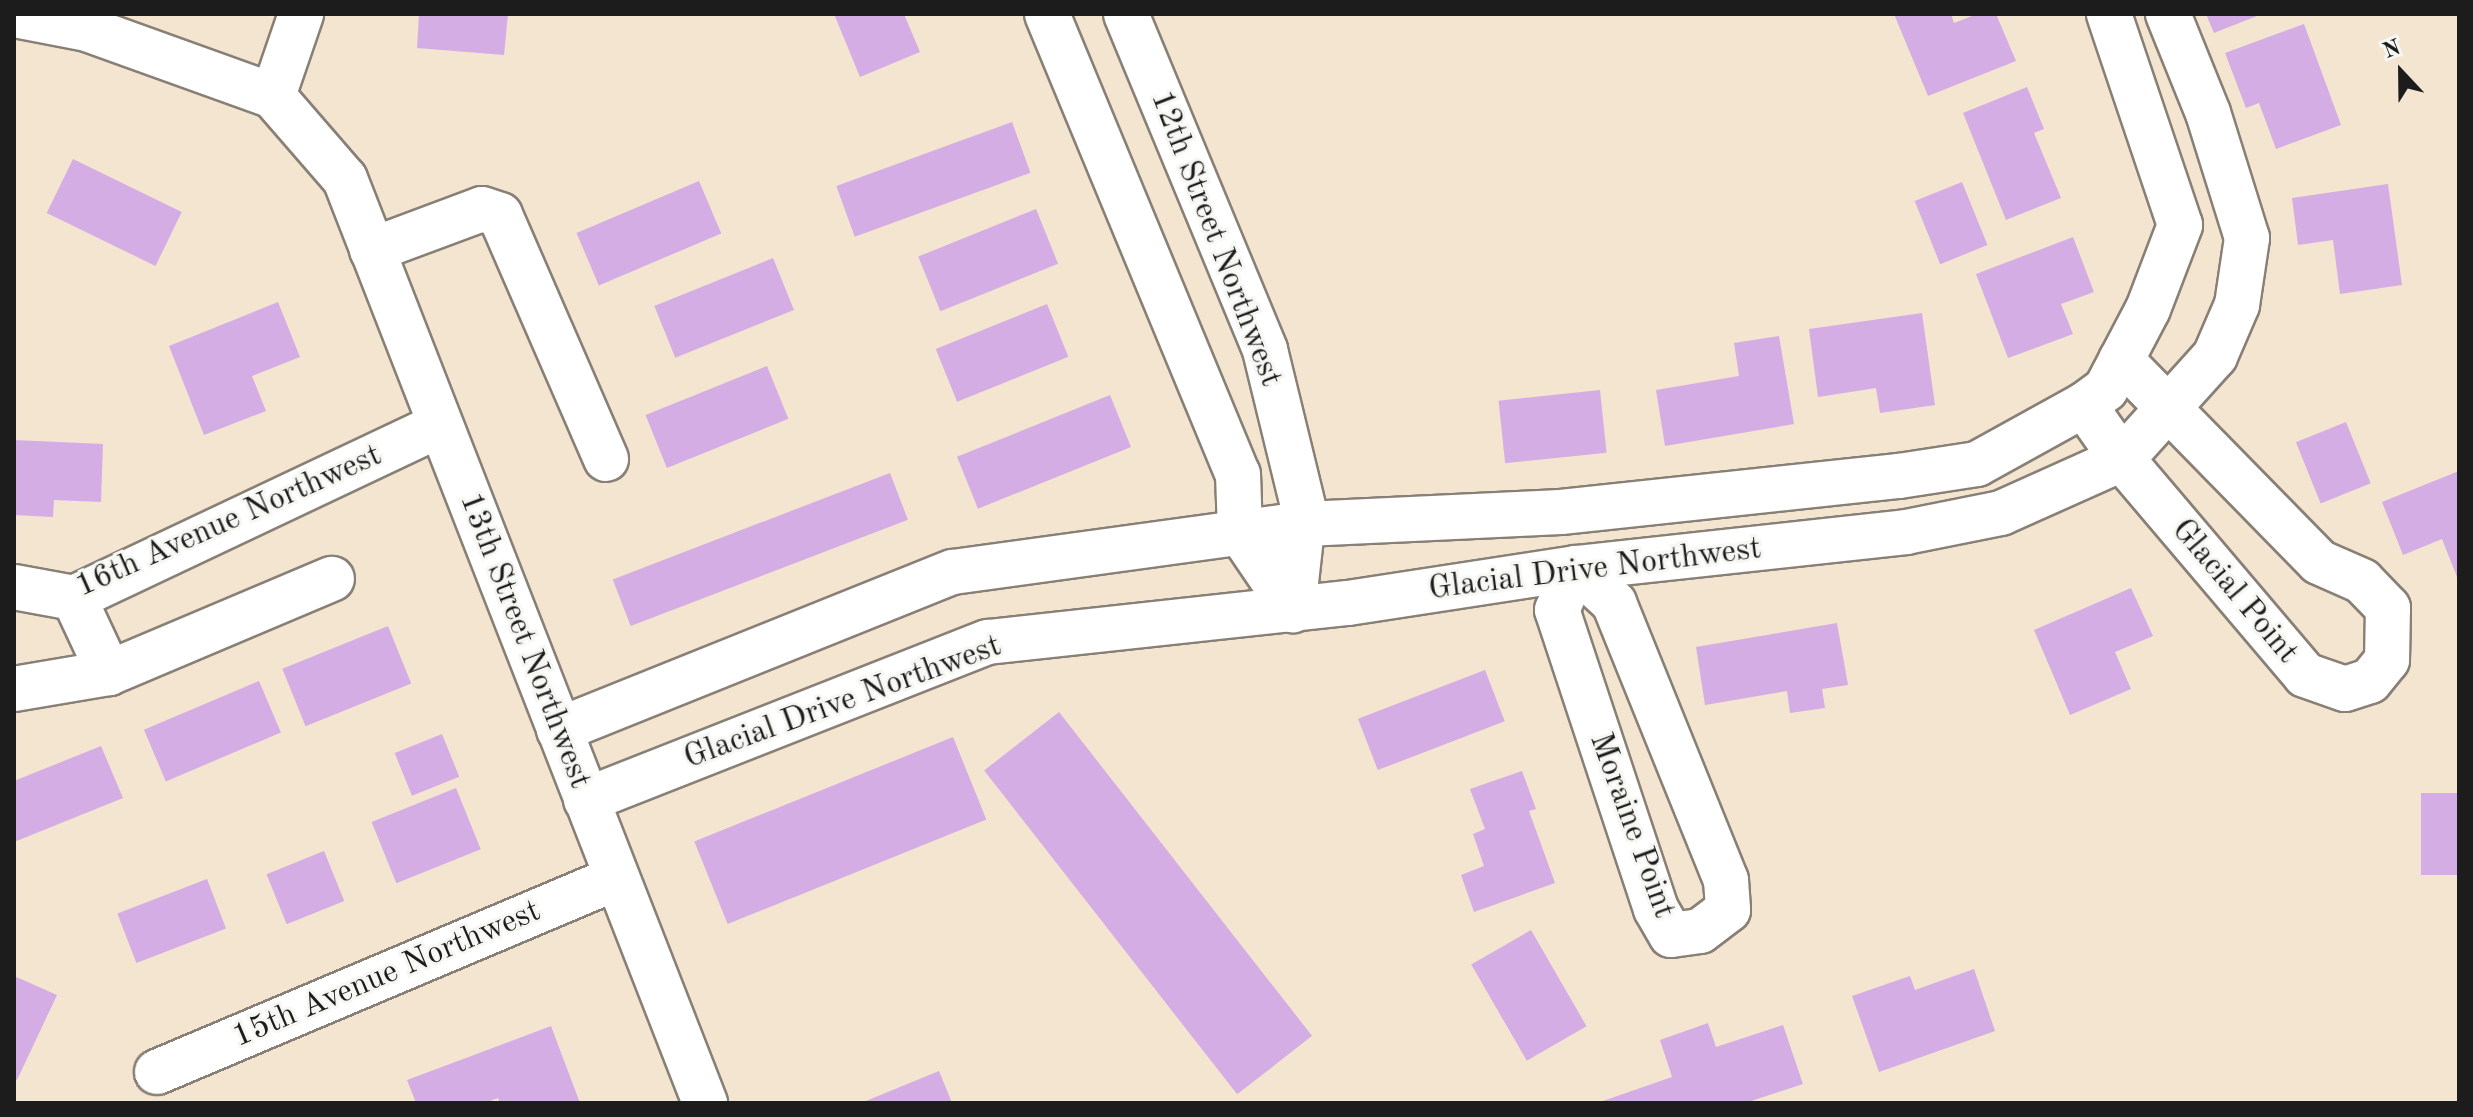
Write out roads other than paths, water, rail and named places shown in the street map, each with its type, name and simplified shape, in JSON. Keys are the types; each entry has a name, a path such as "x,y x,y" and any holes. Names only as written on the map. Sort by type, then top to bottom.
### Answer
{"street":[{"path":"14,15 87,29 273,96 301,14"},
{"path":"1047,14 1238,474 1240,532 1293,610"},
{"name":"12th Street Northwest","path":"1126,14 1265,350 1305,524 1293,610"},
{"path":"559,730 953,572 1305,524 1561,512 1899,476 1977,464 2084,405 2106,389 2148,309 2180,225 2109,14"},
{"name":"Glacial Drive Northwest","path":"586,800 988,642 1293,610 1576,568 1906,532 2001,513 2122,459 2215,356 2237,305 2247,238 2208,113 2168,14"},
{"name":"13th Street Northwest","path":"273,96 345,179 705,1103"},
{"path":"372,250 482,209 500,215 606,459"},
{"name":"Glacial Point","path":"2084,405 2122,459 2305,675 2345,689 2370,681 2387,660 2388,608 2362,581 2319,562 2121,360"},
{"name":"16th Avenue Northwest","path":"14,587 74,598 440,425"},
{"path":"1561,512 1576,568"},
{"name":"Moraine Point","path":"1576,568 1614,603 1726,880 1728,910 1700,931 1671,935 1656,909 1557,610 1576,568"},
{"path":"14,689 109,673 332,579"},
{"path":"74,598 109,673"},
{"name":"15th Avenue Northwest","path":"157,1072 616,878"}]}
